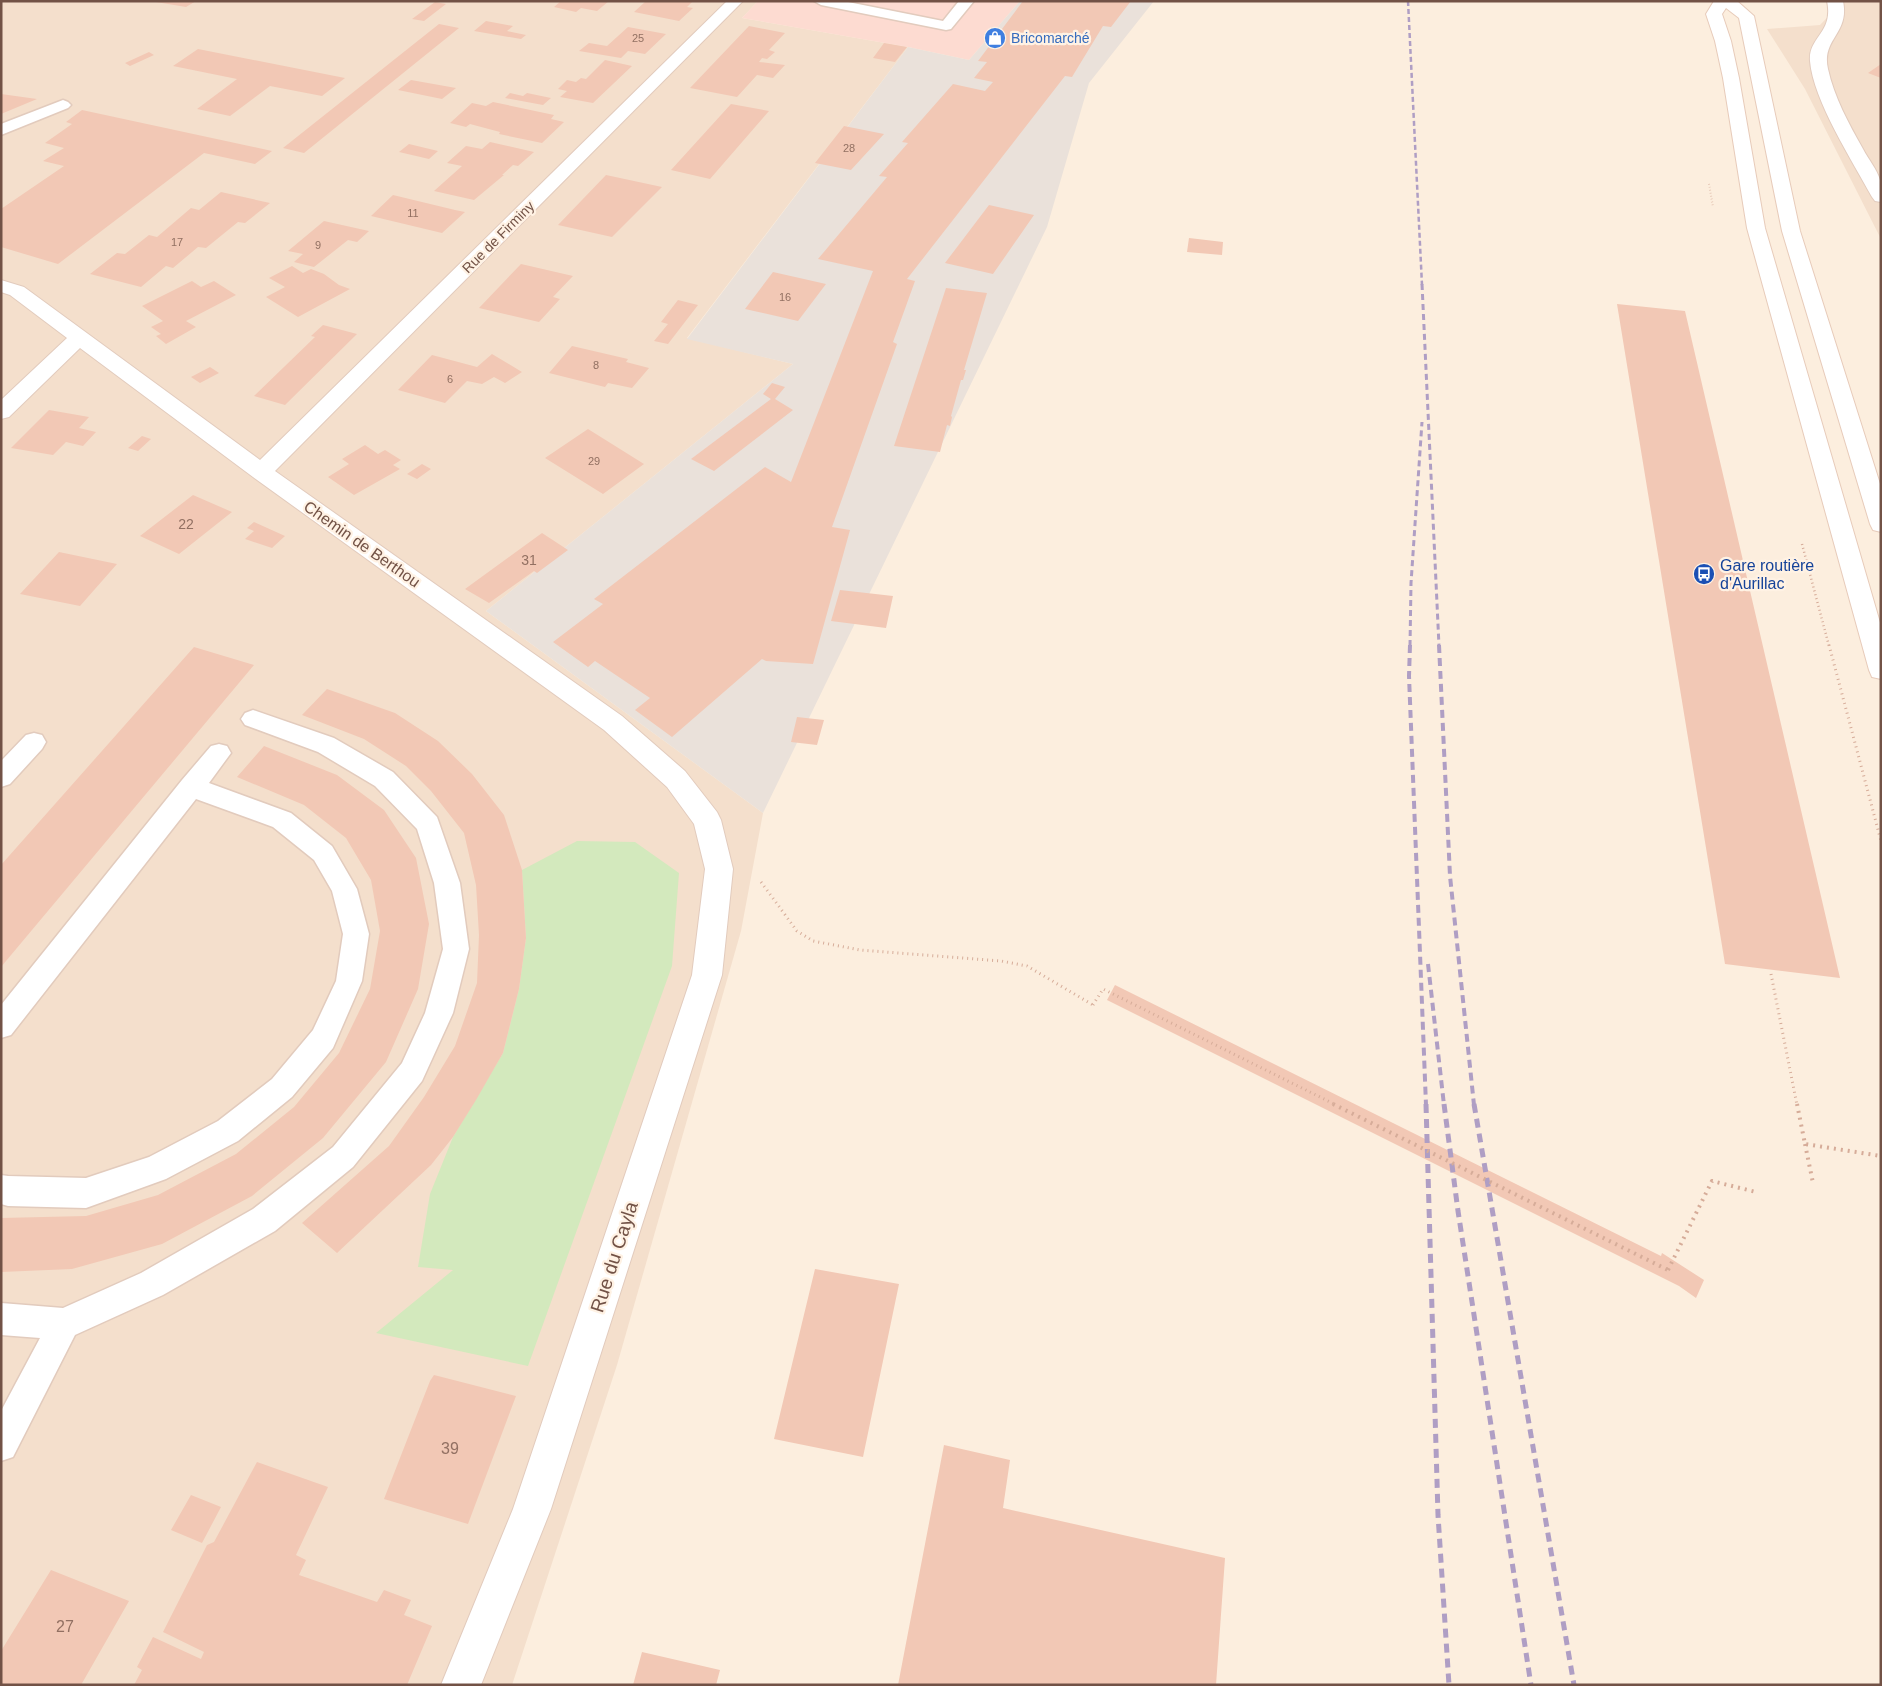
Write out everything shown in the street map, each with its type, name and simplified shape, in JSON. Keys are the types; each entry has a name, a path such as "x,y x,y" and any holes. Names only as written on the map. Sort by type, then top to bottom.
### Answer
{"street":[{"name":"Rue de Firminy","path":"261,472 736,1"},
{"path":"1722,1 1714,14 1714,19 1723,41 1731,78 1756,228 1881,670"},
{"path":"1727,1 1746,16 1790,232 1881,524"},
{"path":"1835,1 1839,11 1837,22 1818,51 1821,75 1838,116 1881,197"},
{"name":"Chemin de Berthou","path":"1,286 16,291 261,472 613,723 676,779 707,820"},
{"path":"1,412 79,338"},
{"name":"Rue du Cayla","path":"461,1685 532,1509 707,975 719,869 707,820"}],"lane":[{"path":"820,1 946,26 967,1"},
{"path":"1,130 62,104"},
{"path":"1,1320 64,1324 152,1284 264,1220 344,1156 412,1072 439,1013 456,949 447,883 428,824 384,778 326,745 253,719"},
{"path":"1,777 34,742"},
{"path":"1,1026 219,753"},
{"path":"1,1189 8,1191 86,1193 156,1169 228,1131 282,1088 323,1039 349,981 356,934 344,888 323,853 282,820 191,787"},
{"path":"1,1445 64,1324"}],"path":[{"path":"759,880 797,931 813,941 860,950 1019,964 1027,966 1093,1005 1103,989 1668,1270 1712,1181 1756,1192"},
{"path":"1771,974 1813,1183"},
{"path":"1805,1144 1881,1156"}],"shaded area":[{"path":"1,1 758,1 742,18 908,47 687,338 793,364 486,611 763,813 741,931 617,1365 512,1685 1,1685"},
{"path":"758,1 1020,1 969,60 908,47 742,18"},
{"path":"1020,1 1154,1 1089,83 1047,227 763,813 486,611 793,364 687,339 908,47 969,60"},
{"path":"1843,1 1881,1 1881,239 1805,89 1767,29 1820,25"}],"green space":[{"path":"577,841 635,842 679,873 672,966 528,1366 376,1333 453,1270 418,1267 430,1194 453,1137 503,1053 519,989 526,938 522,870"}],"building":[{"path":"150,1 196,1 186,7"},
{"path":"561,1 609,1 597,11 581,8 576,12 554,7"},
{"path":"646,1 693,1 687,7 693,8 679,21 634,12"},
{"path":"1023,1 1131,1 1111,27 1103,26 1072,77 1065,76 907,279 915,281 893,342 897,344 832,527 850,530 813,664 766,661 762,659 672,737 635,710 650,698 595,661 588,667 553,642 603,604 594,599 765,467 791,482 873,271 818,259 887,177 879,176 908,143 902,142 953,84 985,91 993,82 974,78 987,62 978,61"},
{"path":"435,2 446,4 424,21 412,19"},
{"path":"486,21 513,26 507,31 526,35 521,39 474,31"},
{"path":"439,24 459,28 304,153 283,148"},
{"path":"749,26 785,33 769,50 775,52 767,59 762,58 759,62 785,65 773,78 757,75 737,97 690,88"},
{"path":"628,27 666,34 645,54 628,51 621,58 579,51 589,43 607,46"},
{"path":"884,43 907,47 895,62 873,58"},
{"path":"198,49 345,78 322,96 270,86 230,116 197,109 237,79 173,66"},
{"path":"149,52 154,55 130,66 125,63"},
{"path":"605,60 632,66 593,103 560,97 567,91 558,89 567,80 576,82 581,78 586,79"},
{"path":"1881,64 1881,78 1868,73"},
{"path":"411,80 456,88 442,99 398,90"},
{"path":"510,93 523,96 527,93 551,98 543,105 505,98"},
{"path":"1,94 37,99 1,114"},
{"path":"493,102 554,115 551,119 564,122 542,143 499,134 500,132 470,124 466,127 450,123 472,103 486,106"},
{"path":"731,104 769,111 710,179 671,170"},
{"path":"82,110 272,151 255,164 204,153 58,264 1,247 1,209 64,166 43,161 64,148 45,143 72,124 66,122"},
{"path":"844,126 884,134 851,170 815,163"},
{"path":"490,142 534,152 518,166 513,165 474,200 434,191 462,166 447,163 466,146 482,149"},
{"path":"409,144 438,151 429,159 399,152"},
{"path":"606,175 662,187 612,237 558,225"},
{"path":"221,192 270,203 245,223 238,222 206,248 198,247 173,268 166,266 141,287 90,274 117,253 125,254 149,235 157,237 191,208 199,210"},
{"path":"393,195 465,212 442,233 371,216"},
{"path":"989,205 1034,215 993,274 945,263"},
{"path":"324,221 369,231 357,242 348,240 314,267 294,262 303,254 288,251"},
{"path":"1189,238 1223,242 1222,255 1187,252"},
{"path":"521,264 573,276 553,297 560,299 539,322 479,308"},
{"path":"292,266 303,273 311,269 324,274 339,285 350,289 298,317 266,297 285,287 269,278"},
{"path":"773,272 826,284 798,321 745,309"},
{"path":"192,281 201,287 214,281 236,295 186,321 196,327 166,344 156,336 161,334 151,327 163,321 142,306"},
{"path":"946,288 987,293 964,370 966,370 963,380 961,380 950,426 947,425 940,452 894,446"},
{"path":"678,300 698,305 668,344 654,341 668,324 661,322"},
{"path":"1617,304 1685,311 1840,978 1725,964"},
{"path":"323,325 357,334 285,405 254,396 315,337 311,336"},
{"path":"572,346 628,359 626,362 649,368 632,388 608,383 605,387 549,373"},
{"path":"492,354 522,372 505,383 494,377 482,384 467,381 445,403 398,390 432,355 477,367"},
{"path":"210,367 219,373 200,383 191,377"},
{"path":"772,383 785,387 775,399 793,410 714,471 691,459 771,399 763,394"},
{"path":"49,410 89,417 79,428 96,432 83,446 66,442 53,455 11,448"},
{"path":"588,429 644,464 603,494 545,458"},
{"path":"142,436 151,439 138,451 128,448"},
{"path":"365,445 378,454 385,450 401,460 393,465 400,469 354,495 328,477 349,464 342,459"},
{"path":"422,464 431,469 417,479 407,474"},
{"path":"193,495 232,512 179,554 140,536"},
{"path":"254,522 285,536 272,548 245,539 254,531 247,528"},
{"path":"542,533 568,550 537,573 534,571 489,603 465,589"},
{"path":"59,552 117,564 80,606 20,594"},
{"path":"840,590 893,596 886,628 831,621"},
{"path":"194,647 254,665 1,967 1,865"},
{"path":"327,689 395,713 438,741 472,774 504,815 522,870 526,938 519,989 503,1053 476,1100 453,1137 431,1165 337,1253 302,1223 389,1146 424,1097 455,1046 477,983 479,935 476,885 464,833 431,791 406,766 364,739 302,715"},
{"path":"797,717 824,720 817,745 791,742"},
{"path":"264,746 337,775 384,810 416,858 429,924 418,989 386,1062 323,1138 252,1196 162,1244 72,1269 1,1272 1,1218 86,1216 158,1195 236,1154 294,1107 339,1053 370,989 380,931 371,880 346,838 304,805 237,777"},
{"path":"1115,985 1661,1256 1662,1253 1704,1280 1696,1298 1679,1286 1107,1000"},
{"path":"815,1269 899,1284 863,1457 774,1439"},
{"path":"434,1375 516,1396 468,1524 384,1499"},
{"path":"944,1445 1010,1460 1003,1508 1225,1558 1216,1685 898,1685"},
{"path":"257,1462 328,1487 296,1555 306,1560 299,1575 377,1602 384,1590 411,1600 404,1615 432,1626 407,1685 134,1685 142,1670 137,1667 153,1637 201,1659 204,1652 163,1632 207,1545 214,1542"},
{"path":"191,1495 221,1507 202,1543 171,1530"},
{"path":"51,1570 129,1601 81,1685 1,1685 1,1651"},
{"path":"642,1652 720,1670 716,1685 633,1685"}],"railway":[{"path":"1408,1 1422,285"},
{"path":"1422,284 1439,646"},
{"path":"1410,646 1411,583 1422,422"},
{"path":"1410,645 1409,676 1426,1105"},
{"path":"1439,645 1450,876 1474,1105"},
{"path":"1428,964 1444,1105"},
{"path":"1426,1104 1438,1515 1449,1685"},
{"path":"1444,1104 1458,1211 1531,1685"},
{"path":"1474,1104 1574,1685"}],"place":[{"name":"Bricomarché","path":"995,38"},
{"name":"Gare routière d'Aurillac","path":"1704,574"}]}
